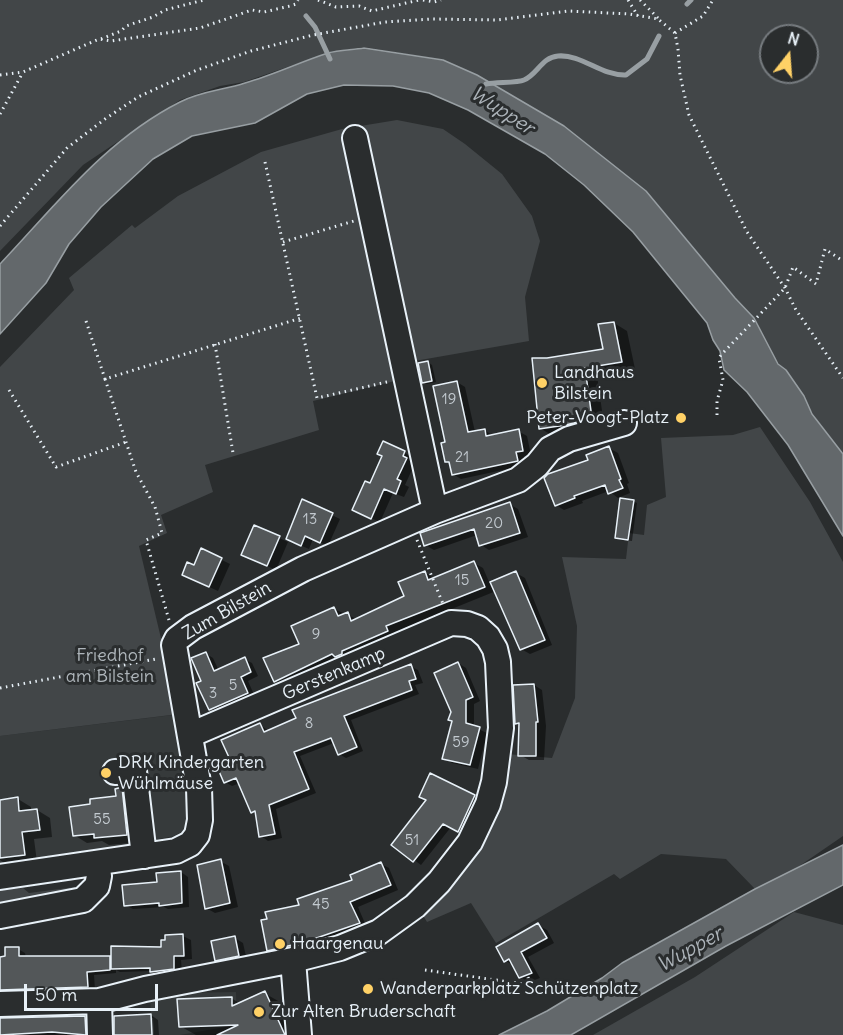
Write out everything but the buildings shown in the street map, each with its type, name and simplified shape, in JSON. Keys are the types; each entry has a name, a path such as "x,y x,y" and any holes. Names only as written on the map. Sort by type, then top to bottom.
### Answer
{"street":[{"path":"355,138 435,511"},
{"name":"Zum Bilstein","path":"144,856 176,851 190,844 197,835 200,820 199,788 175,649 193,627 303,569 435,511 518,480 537,465 550,448 569,439 624,423"},
{"path":"0,1004 99,1001 145,989 293,960 340,948 379,932 415,906 439,882 470,842 488,804 494,782 501,728 498,662 495,649 488,637 478,628 467,624 451,623"},
{"name":"Gerstenkamp","path":"190,735 451,623"},
{"path":"0,877 144,856 134,771 115,772"},
{"path":"0,916 83,900 97,886 99,876 97,863"},
{"path":"293,960 299,1035"},
{"path":"99,1001 100,1035"}],"path":[{"path":"0,75 23,72 165,10 204,0"},
{"path":"290,6 292,0"},
{"path":"99,39 111,41 200,28 252,10 264,12 290,6 296,4 298,0"},
{"path":"318,0 336,7 359,6 372,11 421,0 434,2 441,0"},
{"path":"628,0 638,16"},
{"path":"640,0 675,33 688,115 747,232 785,288 796,310 843,378"},
{"path":"675,33 703,16 713,0"},
{"path":"0,225 67,148 105,119 138,97 197,70 251,51 313,35 385,22 432,19 497,20 569,11 658,19"},
{"path":"0,114 23,72"},
{"path":"265,162 317,398 405,377"},
{"path":"283,242 370,216"},
{"path":"717,415 717,401 723,381 719,358 721,355 785,288 794,267 816,284 825,249 843,261"},
{"path":"105,379 301,318"},
{"path":"0,688 175,649 146,540 162,533 155,507 136,472 86,321"},
{"path":"215,345 233,453"},
{"path":"9,390 56,467 126,442"},
{"path":"410,522 451,623"},
{"path":"425,970 531,985 527,975"}],"shaded area":[{"name":"DRK Kindergarten Wühlmäuse","path":"173,715 191,811 190,823 183,832 174,836 49,861 0,866 0,736"},
{"path":"236,992 237,1025 180,1035 152,1035 150,997 177,993"}],"green space":[{"path":"0,0 843,0 843,458 735,299 443,60 364,47 331,52 244,82 220,86 180,100 83,165 0,251"},
{"name":"Friedhof am Bilstein","path":"397,120 443,129 465,144 502,174 532,216 540,241 525,297 529,341 409,362 399,380 313,401 319,430 205,465 213,492 161,515 167,533 139,546 179,714 0,736 0,367 74,290 69,278 132,225 135,228 178,196 261,152 342,129"},
{"path":"760,427 810,502 843,562 843,836 795,869 755,889 726,859 661,854 620,879 614,874 496,943 471,903 427,922 421,912 507,754 552,758 575,698 577,626 562,557 626,559 629,533 644,535 647,505 666,497 661,438 733,435"},
{"path":"85,875 89,877 89,887 0,910 0,890 23,888 29,893 83,886"},
{"path":"794,912 843,925 843,1035 593,1035 695,977"}],"water":[{"name":"Wupper","path":"364,48 443,60 477,75 564,126 646,191 754,318 778,364 786,370 804,396 812,414 843,454 843,536 788,445 747,392 724,370 720,351 707,323 633,232 584,185 545,154 468,110 429,93 393,86 344,85 307,94 255,123 192,136 153,159 101,207 69,244 46,283 0,334 0,264 83,175 128,135 153,117 188,98 255,80 328,53"},
{"name":"Wupper","path":"843,845 843,885 726,946 571,1035 499,1035 547,1011 602,978 622,963 755,889"}],"waterway":[{"path":"687,4 691,0"},
{"path":"306,16 315,27 330,59"},
{"name":"Wupper","path":"486,84 524,80 548,59 558,56 575,58 608,72 626,75 647,59 659,36"}],"place":[{"name":"Landhaus Bilstein","path":"542,383"},
{"name":"Peter-Voogt-Platz","path":"681,418"},
{"name":"DRK Kindergarten Wühlmäuse","path":"106,773"},
{"name":"Haargenau","path":"280,944"},
{"name":"Wanderparkplatz Schützenplatz","path":"368,989"},
{"name":"Zur Alten Bruderschaft","path":"259,1012"}]}
